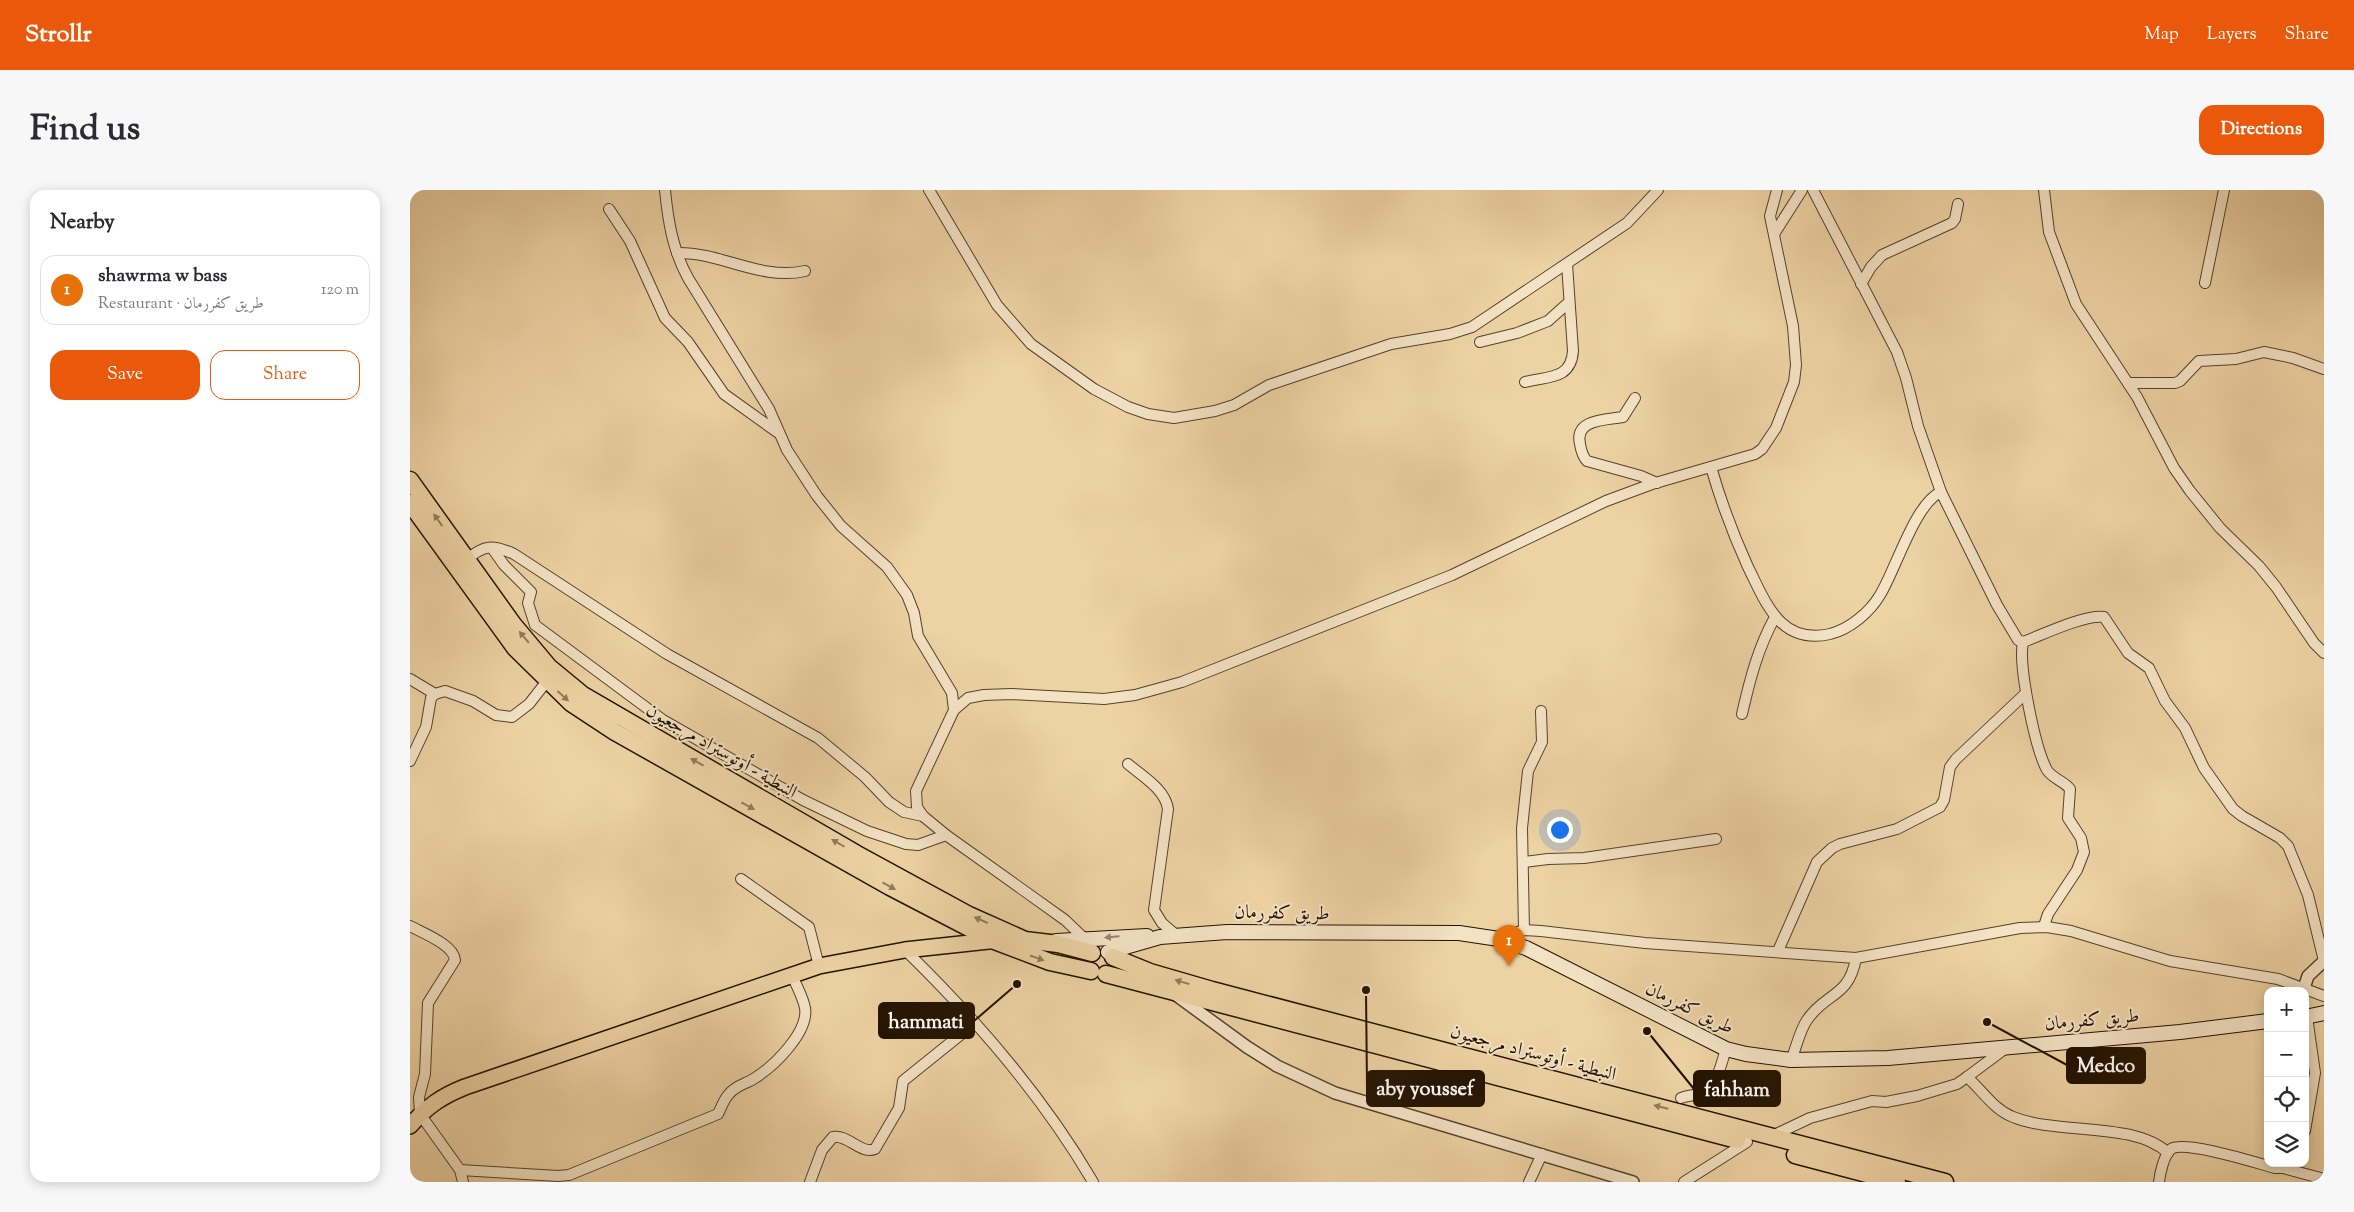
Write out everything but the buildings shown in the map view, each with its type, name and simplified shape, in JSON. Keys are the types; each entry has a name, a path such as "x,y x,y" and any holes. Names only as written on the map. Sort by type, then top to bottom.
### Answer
{"highway":[{"name":"النبطية - أوتوستراد مرجعيون","path":"410,480 516,648 571,703 615,732 890,887 992,940 1050,962 1099,973 1897,1182"},
{"name":"النبطية - أوتوستراد مرجعيون","path":"410,503 549,668 583,695 794,817 969,915 1032,941 1099,950 1150,972 1212,990 1945,1182"},
{"path":"1099,950 1112,969 1099,973 1088,960 1099,950"}],"main road":[{"name":"طريق كفررمان","path":"1099,950 1160,937 1227,932 1459,933 1499,938 1526,948 1726,1049 1746,1054 1791,1060 1888,1058 2180,1032 2264,1022"},
{"path":"1099,950 1121,936 1160,937"},
{"path":"410,1126 420,1114 443,1096 465,1087 819,966 905,950 992,940 1032,941"},
{"path":"2309,1014 2324,1013"}],"street":[{"path":"666,190 669,223 677,253 688,278 769,409 787,450 833,517 850,535 880,559 907,595 914,614 918,636 952,693 954,710"},
{"path":"929,190 997,305 1031,344 1094,389 1128,407 1148,414 1174,418 1200,415 1234,405 1269,385 1391,344 1450,334 1472,326 1626,223 1658,190"},
{"path":"1099,950 1065,920 946,835 923,816 917,807 916,791 954,710 968,698 984,695 1011,694 1104,699 1135,695 1182,682 1432,584 1585,510 1657,483 1746,458 1762,449 1776,428 1794,382 1796,365 1795,343 1770,216 1777,190"},
{"path":"1774,234 1802,190"},
{"path":"1813,190 1903,365 1918,426 1941,492 1997,605 2014,634 2023,642"},
{"path":"2044,190 2049,232 2056,255 2076,304 2128,383 2174,468 2220,528 2259,566 2324,653"},
{"path":"2205,283 2224,190"},
{"path":"1861,284 1871,267 1882,255 1952,223 1955,219 1958,204"},
{"path":"609,209 630,241 665,318 688,342 724,394 757,416 780,435"},
{"path":"677,253 706,256 775,273 805,271"},
{"path":"1525,382 1564,373 1569,368 1572,351 1567,264"},
{"path":"1480,342 1517,333 1541,324 1568,303"},
{"path":"2128,383 2175,383 2180,381 2199,360 2236,359 2257,352 2294,358 2324,369"},
{"path":"1635,398 1623,417 1594,422 1580,430 1578,434 1580,447 1587,462 1640,476 1657,483"},
{"path":"1711,467 1736,542 1763,600 1775,617 1793,630 1817,636 1833,633 1866,613 1880,596 1924,507 1935,494 1941,492"},
{"path":"460,562 486,547 500,548 521,558 667,654 818,738 866,777 889,802 904,812 923,816"},
{"path":"492,548 504,565 531,592 528,603 535,625 663,720 803,800 867,831 906,844 918,845 946,835"},
{"path":"2023,642 2036,635 2096,615 2104,617 2128,653 2149,668 2165,701 2185,728 2204,768 2232,809 2280,838 2288,846 2308,896 2324,961 2313,969 2304,987"},
{"path":"1742,714 1752,668 1775,617"},
{"path":"2023,642 2022,660 2026,693 2042,756 2052,776 2070,789 2068,818 2084,844 2084,852 2078,870 2048,914 2044,926"},
{"path":"410,679 435,694"},
{"path":"410,761 426,727 431,698 435,694 445,691 473,701 496,715 512,717 529,704 547,681"},
{"path":"1778,951 1812,872 1822,856 1840,844 1897,830 1940,807 1944,800 1950,767 1956,759 2026,693"},
{"path":"1524,930 1522,828 1528,771 1542,742 1541,711"},
{"path":"1128,764 1162,793 1167,801 1168,808 1154,910 1162,923 1176,935"},
{"path":"794,817 803,800"},
{"path":"1524,862 1584,858 1716,839"},
{"path":"742,879 809,927 819,966"},
{"path":"410,926 450,948 455,954 455,960 428,1003 425,1074 419,1097 420,1114 460,1170 463,1182"},
{"path":"1499,938 1524,930 1645,943 1856,958 2020,928 2044,926 2071,931 2170,961 2278,979 2298,987"},
{"path":"905,950 1023,1078 1068,1142 1092,1182"},
{"path":"1791,1060 1801,1031 1808,1019 1846,986 1854,974 1856,958"},
{"path":"460,1170 558,1176 569,1175 718,1114 728,1094 739,1085 752,1080 772,1067 797,1035 805,1008 792,975"},
{"path":"2309,991 2324,996"},
{"path":"1172,992 1247,1047 1292,1074 1335,1092 1633,1182"},
{"path":"810,1182 822,1150 833,1137 842,1137 867,1150 875,1149 899,1108 903,1081 974,1023"},
{"path":"2307,1122 2316,1074 2309,1032"},
{"path":"1770,1137 1783,1133 1810,1118 1872,1100 1886,1102 1917,1096 1957,1084 2008,1046"},
{"path":"1681,1098 1687,1095 1700,1094 1712,1086 1726,1049"},
{"path":"1967,1077 1991,1103 2012,1116 2032,1123 2119,1134 2155,1143 2168,1153"},
{"path":"1684,1182 1747,1142"},
{"path":"2159,1182 2168,1153 2176,1148 2195,1148 2264,1162"},
{"path":"1529,1182 1542,1154"},
{"path":"2290,1167 2324,1179"}],"place":[{"name":"shawrma w bass","path":"1509,966"},
{"name":"hammati","path":"1017,984"},
{"name":"aby youssef","path":"1366,990"},
{"name":"Medco","path":"1987,1022"},
{"name":"fahham","path":"1647,1031"}]}
